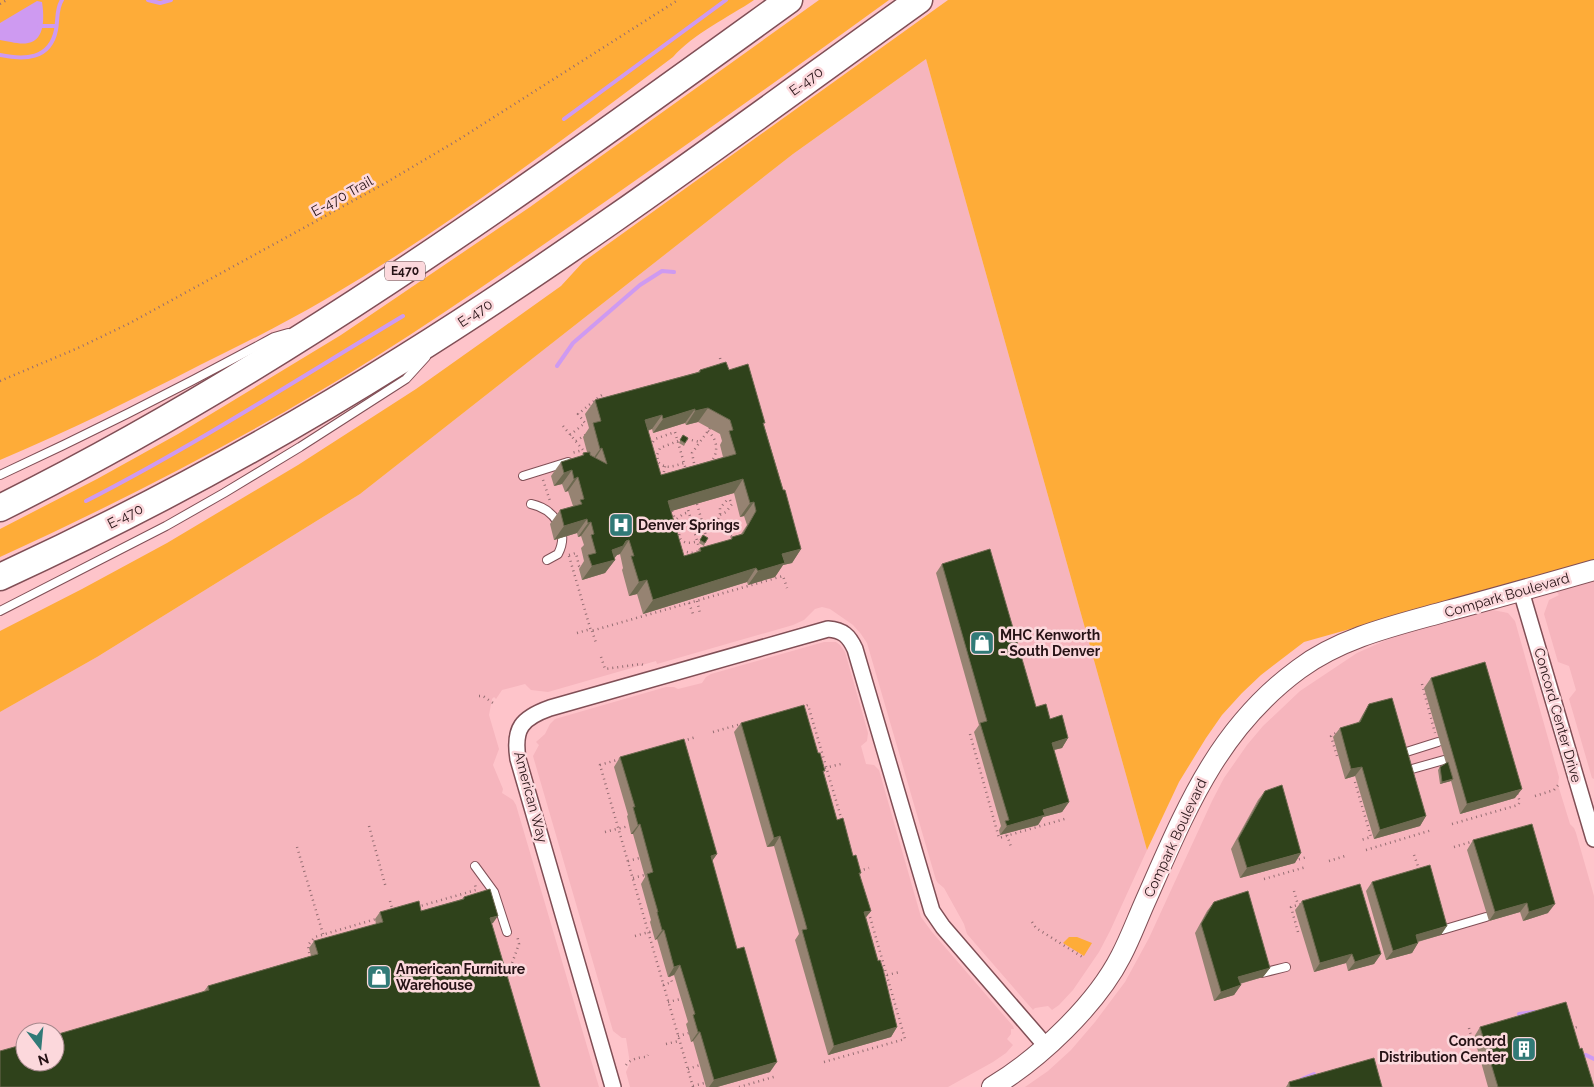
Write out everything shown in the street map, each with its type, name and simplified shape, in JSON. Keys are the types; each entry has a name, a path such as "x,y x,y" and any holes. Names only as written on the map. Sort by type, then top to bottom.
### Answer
{"highway":[{"name":"E470","path":"0,508 112,450 328,322 488,215 789,0"},
{"name":"E-470","path":"0,577 111,524 214,470 308,416 454,326 588,235 919,0"}],"street":[{"name":"Compark Boulevard","path":"992,1087 1016,1071 1046,1046 1083,1008 1113,970 1198,786 1230,737 1270,692 1300,668 1346,643 1398,625 1594,570"},
{"name":"Concord Center Drive","path":"1521,591 1594,839"},
{"name":"American Way","path":"613,1087 518,758 518,735 522,722 534,714 550,708 828,629 841,631 846,634 855,649 932,911 943,927 1046,1046"}],"lane":[{"path":"0,475 156,400 274,337 328,322"},
{"path":"0,611 166,526 300,448 406,379 454,326"},
{"path":"523,476 572,457"},
{"path":"531,504 540,506 550,513 559,522 562,531 562,541 558,554 547,560"},
{"path":"1400,754 1437,740"},
{"path":"1405,771 1444,760"},
{"path":"475,866 494,892 507,932"},
{"path":"1442,930 1486,917"},
{"path":"1262,973 1286,967"}],"path":[{"path":"0,4 7,0"},
{"name":"E-470 Trail","path":"0,381 121,328 382,186 466,135 678,0"},
{"path":"720,358 724,372"},
{"path":"570,435 586,423 578,414 599,397 604,396 606,406"},
{"path":"563,426 583,450 572,457"},
{"path":"695,470 692,453 708,430 715,442 715,456 709,464 714,465"},
{"path":"648,449 655,439 675,432 687,472 681,474"},
{"path":"576,441 583,435 591,433"},
{"path":"692,460 665,466 658,462 658,451 662,446 678,441 688,439 700,442"},
{"path":"645,443 650,446"},
{"path":"715,456 719,459"},
{"path":"661,480 665,476 665,466"},
{"path":"660,473 665,476"},
{"path":"542,476 550,502 554,506"},
{"path":"714,528 722,505 727,500 730,500 732,504 730,507 720,514"},
{"path":"697,504 702,523 707,539 685,543 679,537 680,528 692,523 702,523 738,540"},
{"path":"680,551 688,553 700,551 687,506"},
{"path":"672,510 674,520"},
{"path":"670,526 682,514 689,512"},
{"path":"671,517 674,520"},
{"path":"586,565 579,566 576,553 569,554 596,643"},
{"path":"577,633 783,576 787,588"},
{"path":"696,601 700,613"},
{"path":"689,603 693,614"},
{"path":"602,657 605,669 641,664 646,666"},
{"path":"1422,684 1437,740"},
{"path":"479,696 483,696 493,703"},
{"path":"798,708 808,705 843,824"},
{"path":"713,732 741,724"},
{"path":"1337,756 1331,736 1344,728"},
{"path":"970,734 999,838 1068,818"},
{"path":"677,743 696,737"},
{"path":"629,756 600,765 693,1087 705,1083"},
{"path":"821,770 841,764"},
{"path":"1355,782 1371,837 1361,840"},
{"path":"1535,796 1554,790 1559,784"},
{"path":"1452,824 1518,805 1520,802 1515,787"},
{"path":"369,826 386,888"},
{"path":"605,832 629,826"},
{"path":"1366,850 1432,830"},
{"path":"1007,835 1011,847"},
{"path":"1454,846 1480,839"},
{"path":"297,847 322,944"},
{"path":"1294,852 1296,860 1307,857"},
{"path":"1414,855 1419,869"},
{"path":"1328,861 1345,856"},
{"path":"628,861 640,858"},
{"path":"1264,880 1306,867"},
{"path":"1411,871 1425,867"},
{"path":"859,879 857,872 870,868"},
{"path":"633,878 645,875"},
{"path":"413,908 476,890 473,878"},
{"path":"1294,891 1298,905"},
{"path":"469,892 471,900"},
{"path":"390,901 394,914"},
{"path":"1298,932 1291,907 1305,903"},
{"path":"824,1062 905,1039 866,905"},
{"path":"641,907 647,906"},
{"path":"310,958 308,944 313,938 384,916"},
{"path":"366,922 367,927"},
{"path":"1032,922 1036,928 1084,958"},
{"path":"510,986 507,976 519,944 515,928"},
{"path":"635,936 653,931"},
{"path":"871,944 877,942"},
{"path":"654,952 660,950"},
{"path":"881,977 900,972"},
{"path":"663,985 672,982 670,976"},
{"path":"668,1002 681,999"},
{"path":"890,1011 896,1009"},
{"path":"895,1028 901,1026"},
{"path":"1564,1029 1578,1027"},
{"path":"1469,1028 1472,1040 1474,1039"},
{"path":"1571,1029 1574,1037"},
{"path":"678,1036 689,1033"},
{"path":"666,1044 680,1041"},
{"path":"626,1065 634,1059 647,1057 648,1055"},
{"path":"688,1069 700,1065"},
{"path":"738,1087 777,1076"}],"shaded area":[{"path":"0,0 754,0 691,41 673,57 503,183 371,272 311,308 248,341 51,438 0,460"},
{"path":"819,0 889,0 552,239 377,356 286,411 192,463 0,557 0,529 97,479 178,434 341,335 530,207"},
{"path":"948,0 1594,0 1594,560 1304,642 1261,675 1222,715 1179,782 1147,850 926,59 793,154 360,494 97,657 0,712 0,631 167,543 298,465 416,389 561,286 583,262"},
{"path":"37,1 42,2 43,13 41,32 38,37 28,43 0,40 0,23"},
{"path":"926,59 1147,850 1099,952 1073,990 1059,1005 1052,1010 1048,1006 1033,1010 967,934 964,924 944,888 936,880 867,643 853,625 830,609 822,607 815,609 804,620 793,625 657,664 656,661 548,692 531,690 525,684 502,690 496,699 494,697 492,699 489,715 499,749 493,765 503,789 502,793 513,800 516,805 599,1087 0,1087 0,712 97,657 360,494 793,154"},
{"path":"1594,579 1594,779 1592,778 1569,699 1576,690 1569,666 1558,662 1544,614 1549,600 1559,595 1555,590"},
{"path":"1488,609 1508,613 1515,621 1559,777 1558,785 1570,824 1576,833 1594,896 1594,1087 1025,1087 1048,1071 1071,1050 1125,982 1149,938 1224,778 1263,726 1300,691 1357,653 1393,637"},
{"path":"824,642 836,642 845,652 868,733 867,741 861,746 866,764 874,765 879,770 921,917 1013,1026 1014,1029 1011,1029 1011,1034 1007,1039 1013,1045 1006,1053 993,1062 948,1087 630,1087 626,1072 630,1063 626,1038 622,1038 613,1031 533,756 539,745 536,742 545,734 555,719 666,687 678,689 702,683 711,674"},
{"path":"1069,937 1077,937 1092,943 1084,956 1063,943"}],"building":[{"path":"726,362 729,370 748,364 765,423 763,423 783,490 785,490 801,549 782,554 785,563 758,571 756,568 653,600 647,580 639,582 631,556 634,556 629,540 623,546 612,550 615,560 592,566 588,555 596,553 591,535 594,534 591,522 588,523 587,519 564,526 560,510 582,504 580,500 584,499 578,477 574,479 572,470 564,473 561,462 590,452 590,455 607,464 602,448 600,449 593,423 601,421 595,400 700,372 700,370","holes":["708,408 730,420 733,430 729,431 736,454 661,475 645,420 662,415 663,419 695,409 695,411","743,479 750,503 754,502 756,511 743,534 700,548 701,551 684,556 668,501"]},
{"path":"683,435 688,438 685,443 680,440"},
{"path":"703,535 708,538 705,543 700,540"},
{"name":"MHC Kenworth - South Denver","path":"990,549 1036,707 1046,704 1050,719 1062,715 1068,738 1052,743 1069,802 1043,810 1045,815 1007,826 1005,821 1009,820 980,723 987,721 942,564"},
{"path":"1485,662 1522,789 1467,804 1431,678"},
{"path":"1392,698 1426,816 1380,830 1362,767 1351,769 1340,728 1360,722 1369,704"},
{"path":"804,705 818,753 820,753 825,771 823,771 837,820 843,818 853,856 856,855 861,873 859,873 871,911 864,912 878,961 880,960 883,969 897,1027 834,1046 802,930 807,929 804,918 780,836 774,838 741,723"},
{"path":"684,739 717,854 711,856 737,949 744,947 777,1062 714,1080 700,1032 698,1032 693,1015 695,1014 680,965 674,967 664,930 662,930 647,874 653,872 620,757"},
{"path":"1448,762 1453,779 1442,782 1440,767"},
{"path":"1282,785 1301,853 1247,868 1238,839 1265,791"},
{"path":"1532,824 1555,904 1529,912 1527,903 1495,912 1473,840"},
{"path":"1430,865 1447,926 1416,935 1418,943 1393,951 1372,882"},
{"path":"1360,884 1381,954 1355,962 1352,954 1320,963 1302,901"},
{"name":"American Furniture Warehouse","path":"490,889 498,916 490,918 540,1087 0,1087 0,1051 15,1047 15,1072 65,1072 65,1032 209,990 208,986 318,954 314,941 383,922 380,912 419,901 421,911 464,899 464,897"},
{"path":"1248,891 1270,968 1238,977 1241,985 1221,992 1201,924 1214,902"},
{"name":"Concord Distribution Center","path":"1566,1002 1594,1087 1498,1087 1480,1027"},
{"path":"1374,1058 1382,1087 1290,1087 1289,1082"}],"waterway":[{"path":"0,55 35,56 48,47 53,40 56,30 58,11 62,0"},
{"path":"148,0 160,3 171,0"},
{"path":"564,119 726,0"},
{"path":"39,26 56,26"},
{"path":"557,366 573,343 640,285 662,271 674,272"},
{"path":"86,501 207,434 403,316"},
{"path":"1519,1014 1534,1012"},
{"path":"1580,1057 1586,1055 1594,1059"},
{"path":"1302,1079 1314,1074"}],"place":[{"name":"Denver Springs","path":"621,525"},
{"name":"MHC Kenworth - South Denver","path":"982,643"},
{"name":"American Furniture Warehouse","path":"379,977"},
{"name":"Concord Distribution Center","path":"1524,1049"}]}
